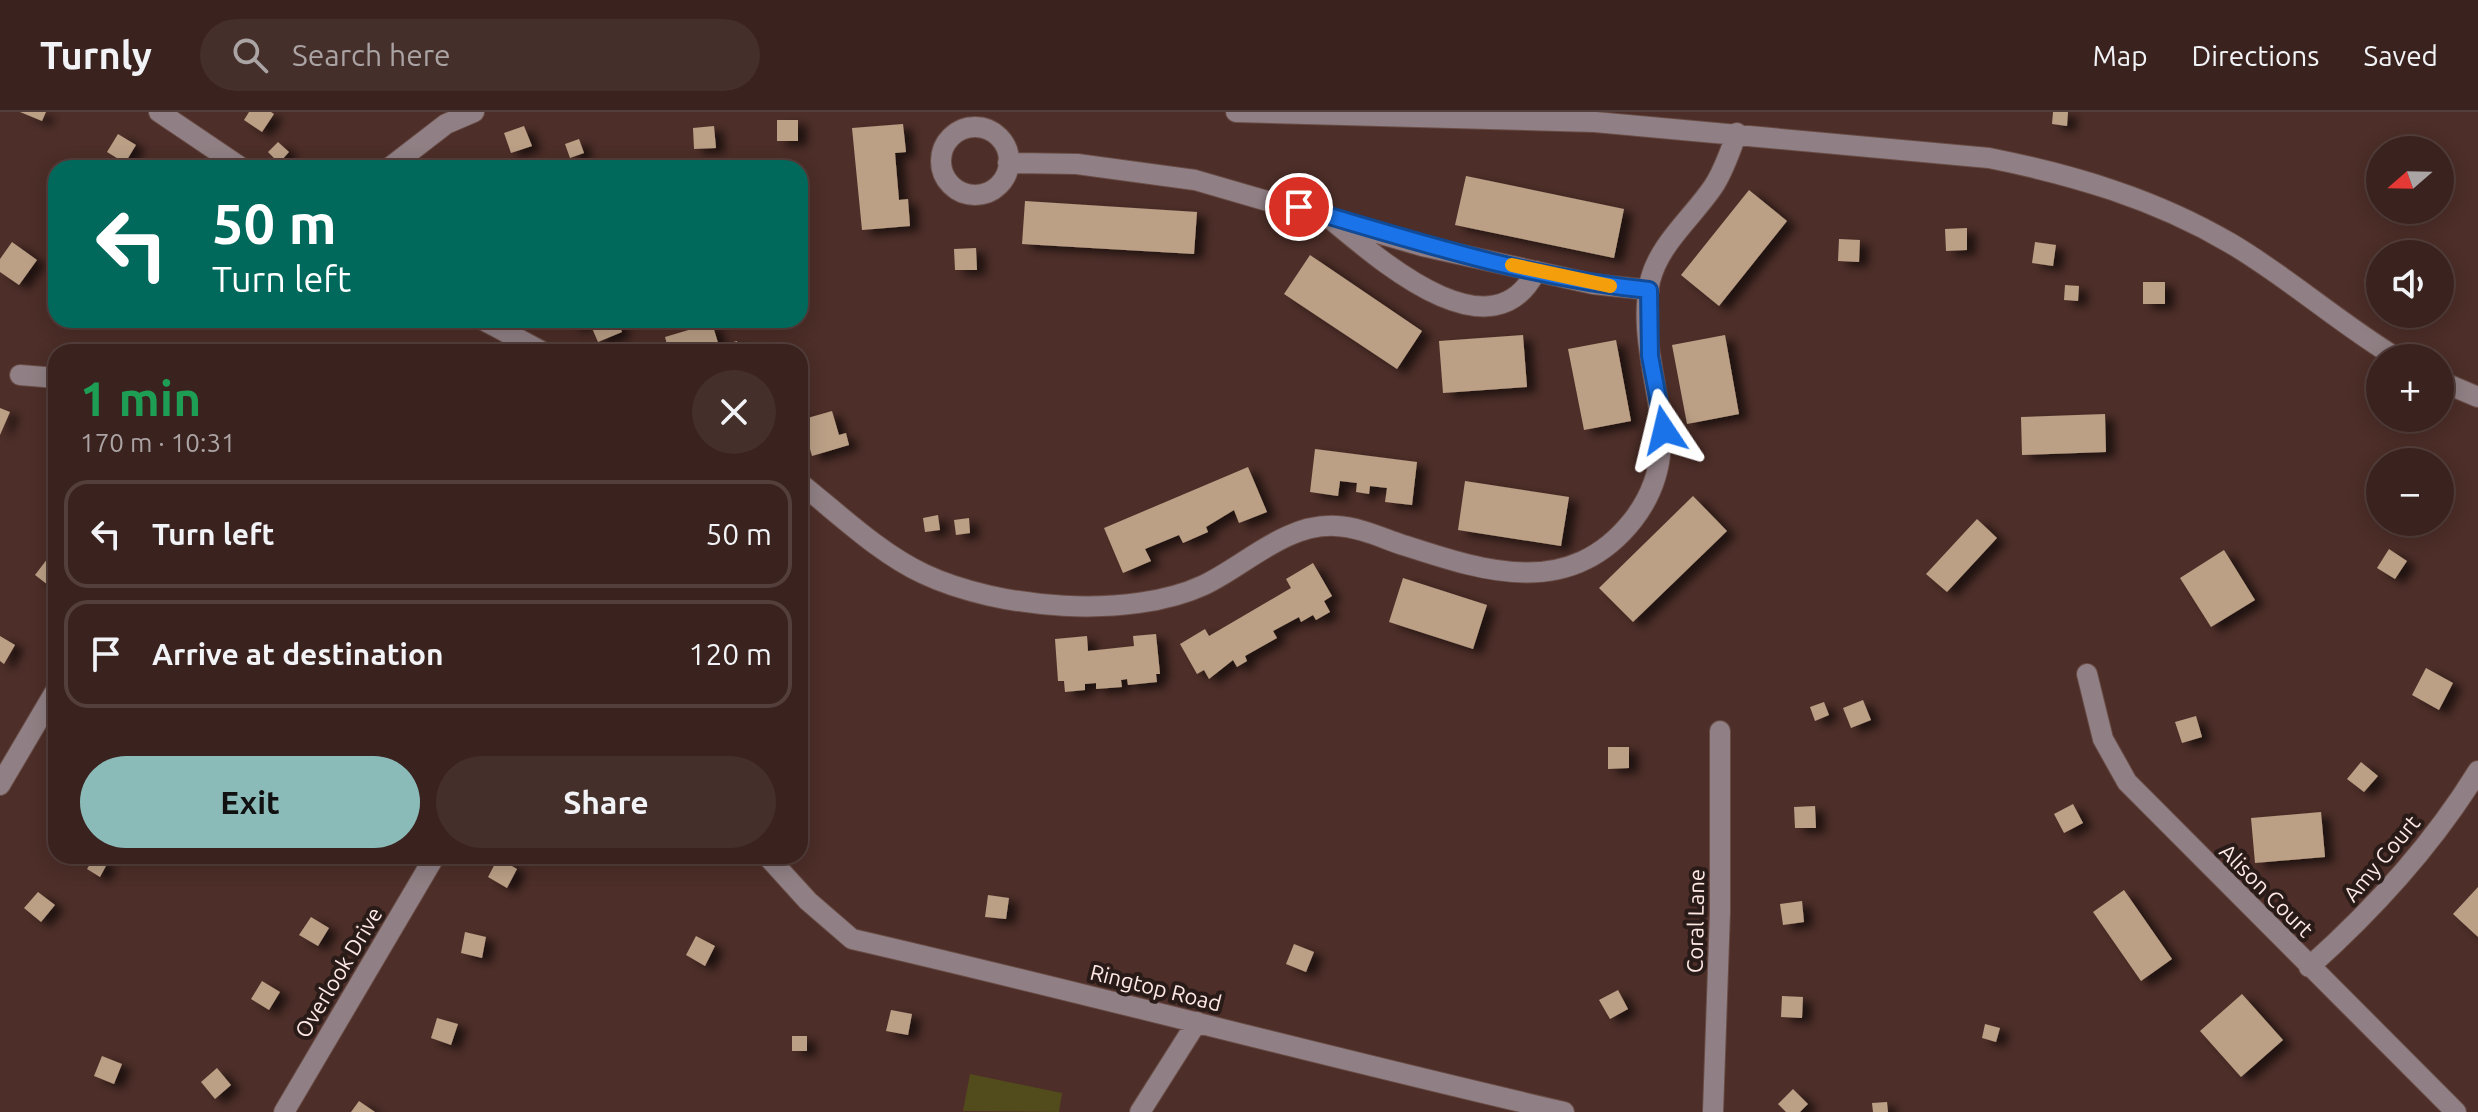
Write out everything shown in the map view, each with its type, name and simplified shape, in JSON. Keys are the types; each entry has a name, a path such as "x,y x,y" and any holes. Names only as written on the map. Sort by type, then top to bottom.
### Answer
{"street":[{"path":"159,112 230,160"},
{"path":"398,160 445,118 474,112"},
{"path":"1236,112 1595,122 1989,158 2128,193 2231,244 2377,344"},
{"path":"979,120 1005,146 1008,163 1001,183 991,192 978,195 953,188 945,177 942,151 959,131 979,120"},
{"path":"808,489 902,562 926,575 994,595 1055,605 1103,607 1184,594 1277,541 1325,526 1370,534 1472,567 1534,574 1561,570 1605,546 1632,522 1651,493 1663,453 1664,430 1650,356 1649,290 1658,261 1713,187 1737,133"},
{"path":"1008,163 1077,164 1195,180 1325,215 1422,246 1593,284 1649,290"},
{"path":"1325,215 1399,276 1468,305 1500,304 1526,292 1536,271"},
{"path":"498,328 528,344"},
{"path":"20,375 48,377"},
{"path":"2454,387 2478,397"},
{"name":"Alison Court","path":"2087,674 2103,739 2127,782 2456,1112"},
{"path":"0,785 48,704"},
{"name":"Coral Lane","path":"1713,1112 1717,1055 1720,731"},
{"name":"Amy Court","path":"2309,967 2357,924 2416,857 2478,771"},
{"name":"Overlook Drive","path":"284,1112 430,864"},
{"name":"Ringtop Road","path":"774,864 808,901 852,939 1197,1022 1352,1063 1564,1112"},
{"path":"1140,1112 1197,1022"}],"shaded area":[{"path":"970,1074 1062,1093 1059,1112 963,1111"}],"building":[{"path":"20,112 46,112 42,121"},
{"path":"249,112 274,114 262,132 244,120"},
{"path":"2053,112 2068,112 2067,126 2052,124"},
{"path":"777,120 798,120 798,141 777,141"},
{"path":"903,124 906,152 895,153 899,200 908,199 910,226 862,230 852,128"},
{"path":"524,126 532,146 511,153 504,133"},
{"path":"714,126 716,148 694,149 693,128"},
{"path":"118,134 136,145 127,160 120,160 107,152"},
{"path":"579,139 584,153 570,158 565,144"},
{"path":"278,142 289,152 282,160 276,160 268,152"},
{"path":"1466,176 1624,209 1614,258 1455,225"},
{"path":"1749,190 1787,221 1719,306 1681,275"},
{"path":"1025,201 1197,212 1194,254 1022,244"},
{"path":"1967,228 1967,250 1946,251 1945,229"},
{"path":"1839,239 1860,240 1859,262 1838,261"},
{"path":"12,242 37,260 19,285 0,272 0,259"},
{"path":"2035,242 2056,245 2053,266 2032,263"},
{"path":"976,248 977,270 955,270 954,249"},
{"path":"1310,255 1422,331 1397,369 1284,294"},
{"path":"2143,282 2165,282 2165,304 2143,304"},
{"path":"2065,285 2079,286 2078,301 2064,300"},
{"path":"592,328 620,328 622,332 598,342"},
{"path":"695,328 714,328 718,344 667,344 665,337"},
{"path":"1523,335 1527,387 1443,393 1439,341"},
{"path":"1725,335 1739,414 1687,424 1672,345"},
{"path":"1616,340 1631,421 1584,430 1568,349"},
{"path":"0,408 10,412 0,435"},
{"path":"832,411 839,435 846,433 849,445 812,456 808,442 808,418"},
{"path":"2105,414 2106,452 2022,455 2021,417"},
{"path":"1315,449 1417,462 1412,505 1385,502 1387,488 1370,486 1369,494 1356,492 1357,483 1340,481 1338,496 1310,492"},
{"path":"1248,467 1267,512 1239,523 1234,510 1206,527 1208,532 1183,543 1179,535 1145,549 1151,561 1123,573 1104,528"},
{"path":"1465,481 1569,497 1561,546 1458,530"},
{"path":"1693,496 1727,531 1633,622 1599,588"},
{"path":"938,515 940,530 925,532 923,518"},
{"path":"969,518 970,533 956,535 954,520"},
{"path":"1977,519 1997,538 1947,592 1926,574"},
{"path":"2389,549 2407,561 2395,579 2377,568"},
{"path":"2224,550 2255,600 2211,627 2180,578"},
{"path":"48,558 48,585 35,575"},
{"path":"1313,563 1332,596 1324,601 1330,612 1316,620 1313,615 1301,622 1299,617 1273,631 1277,638 1245,656 1247,661 1237,667 1233,660 1209,679 1204,670 1197,674 1180,644 1205,629 1209,636 1291,588 1286,579"},
{"path":"1403,578 1487,605 1473,649 1389,622"},
{"path":"1156,634 1160,674 1156,674 1157,682 1128,685 1127,679 1121,680 1122,687 1096,689 1096,683 1085,684 1085,690 1065,692 1064,681 1058,681 1055,639 1087,636 1088,651 1134,646 1133,636"},
{"path":"0,636 15,645 4,664 0,661"},
{"path":"2426,668 2453,683 2439,710 2412,695"},
{"path":"1863,700 1871,720 1851,728 1843,708"},
{"path":"1824,702 1829,715 1815,721 1810,707"},
{"path":"2196,716 2202,737 2182,743 2175,722"},
{"path":"1608,747 1629,747 1629,768 1608,769"},
{"path":"2361,762 2378,776 2364,792 2347,779"},
{"path":"2073,804 2083,823 2064,833 2054,814"},
{"path":"1815,806 1816,828 1795,828 1794,807"},
{"path":"2321,812 2325,857 2255,863 2251,818"},
{"path":"90,864 107,864 100,877 87,869"},
{"path":"495,864 508,864 517,869 507,888 488,877"},
{"path":"2478,887 2478,937 2453,914"},
{"path":"2124,890 2172,959 2141,981 2093,912"},
{"path":"38,892 55,905 41,922 24,908"},
{"path":"988,895 1009,898 1006,919 985,917"},
{"path":"1802,901 1804,922 1783,925 1780,904"},
{"path":"311,917 329,928 318,946 299,935"},
{"path":"465,932 486,937 482,958 461,953"},
{"path":"696,936 715,946 705,966 686,955"},
{"path":"1294,944 1314,952 1306,972 1286,964"},
{"path":"262,981 280,992 269,1010 251,999"},
{"path":"1618,990 1628,1009 1610,1019 1599,1000"},
{"path":"2242,994 2283,1040 2241,1077 2200,1031"},
{"path":"1782,996 1803,997 1802,1018 1781,1017"},
{"path":"891,1010 912,1014 908,1035 886,1031"},
{"path":"437,1018 458,1024 451,1045 431,1038"},
{"path":"1985,1024 2000,1028 1996,1042 1982,1038"},
{"path":"792,1036 807,1036 807,1051 792,1051"},
{"path":"102,1056 122,1064 114,1084 94,1076"},
{"path":"217,1068 231,1085 215,1099 201,1082"},
{"path":"1793,1089 1808,1104 1800,1112 1786,1112 1778,1104"},
{"path":"359,1101 375,1112 351,1112"},
{"path":"1887,1102 1888,1112 1873,1112 1872,1103"}],"slow traffic":[{"path":"1512,265 1610,286"}],"route":[{"path":"1299,207 1422,246 1593,284 1649,290 1650,356 1664,430"}]}
